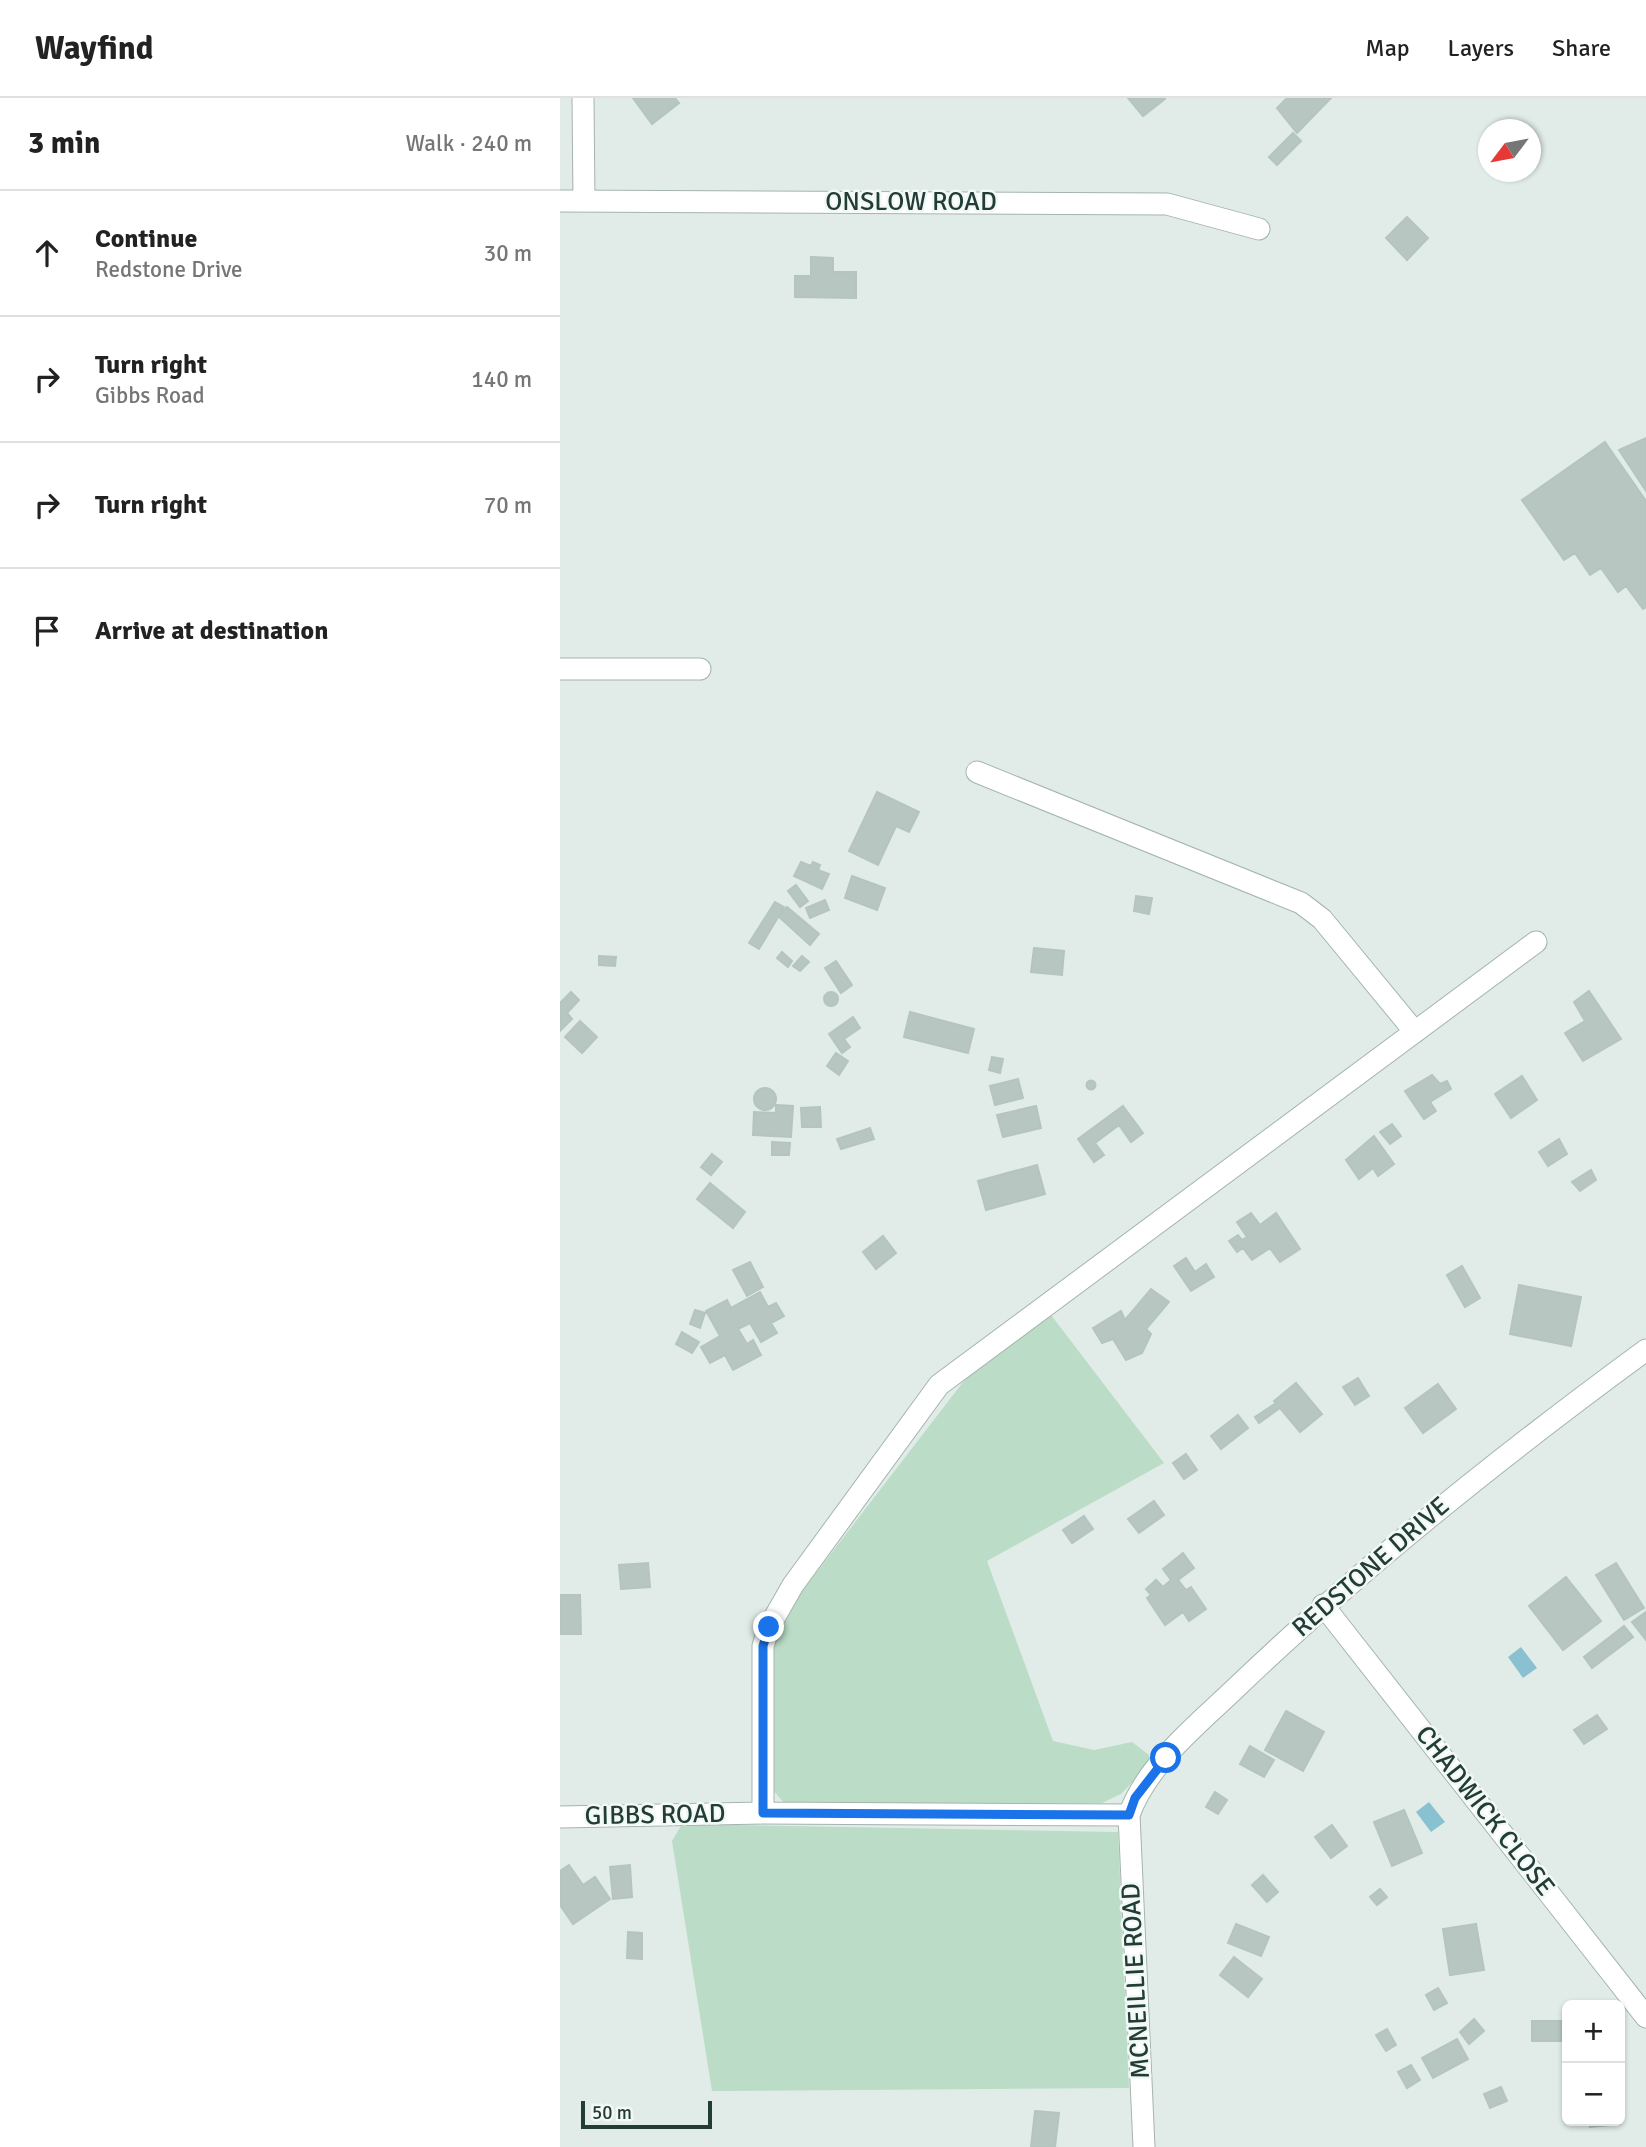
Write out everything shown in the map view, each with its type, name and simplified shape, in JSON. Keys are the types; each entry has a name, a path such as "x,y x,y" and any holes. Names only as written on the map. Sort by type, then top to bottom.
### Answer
{"street":[{"path":"583,98 584,201"},
{"name":"ONSLOW ROAD","path":"560,201 1167,204 1259,229"},
{"path":"560,669 701,669"},
{"path":"977,772 1301,903 1322,919 1415,1032"},
{"path":"763,1813 763,1646 769,1627 793,1585 939,1385 1536,942"},
{"name":"REDSTONE DRIVE","path":"1129,1815 1135,1798 1166,1758 1323,1605 1483,1472 1646,1350"},
{"name":"CHADWICK CLOSE","path":"1323,1605 1646,2017"},
{"name":"GIBBS ROAD","path":"560,1817 763,1813 1129,1815"},
{"name":"MCNEILLIE ROAD","path":"1129,1815 1144,2147"}],"green space":[{"path":"1048,1311 1164,1463 987,1561 1053,1741 1094,1750 1132,1742 1149,1755 1150,1764 1121,1794 1102,1803 784,1803 773,1790 771,1644 786,1612 970,1373"},
{"path":"682,1824 1118,1832 1129,2088 712,2091 672,1841"}],"water":[{"path":"1521,1647 1537,1668 1523,1678 1508,1657"},
{"path":"1429,1802 1445,1822 1431,1832 1416,1812"}],"building":[{"path":"633,98 675,98 679,103 652,124"},
{"path":"1128,98 1164,98 1165,99 1143,116"},
{"path":"1287,98 1331,98 1297,133 1277,108"},
{"path":"1293,133 1301,141 1277,165 1269,157"},
{"path":"1407,217 1428,238 1407,260 1386,238"},
{"path":"811,257 833,258 833,272 856,272 856,298 795,297 795,276 811,276"},
{"path":"1646,438 1646,491 1619,450"},
{"path":"1605,442 1646,501 1646,607 1643,609 1626,586 1618,592 1601,568 1590,575 1575,553 1564,560 1522,500"},
{"path":"877,792 919,812 909,832 896,826 878,865 849,851"},
{"path":"801,862 811,866 813,862 820,865 818,870 829,874 822,889 794,876"},
{"path":"852,876 885,888 877,910 845,898"},
{"path":"796,885 808,901 800,907 788,891"},
{"path":"1136,896 1152,898 1149,914 1134,911"},
{"path":"825,900 829,910 810,918 806,908"},
{"path":"775,902 784,907 759,949 749,943"},
{"path":"787,907 819,934 810,945 779,917"},
{"path":"1034,948 1064,951 1062,975 1031,972"},
{"path":"782,952 792,961 788,967 777,958"},
{"path":"599,956 616,957 615,966 599,965"},
{"path":"802,956 809,962 800,971 793,966"},
{"path":"836,961 852,985 841,993 825,968"},
{"path":"1589,991 1621,1039 1583,1061 1565,1033 1585,1021 1574,1002"},
{"path":"571,992 579,1000 567,1013 572,1019 561,1030 560,1003"},
{"path":"831,992 836,994 836,1004 831,1006 826,1004 824,999 826,994"},
{"path":"910,1012 974,1029 968,1053 904,1037"},
{"path":"853,1017 860,1028 844,1039 850,1047 842,1053 829,1034"},
{"path":"580,1021 597,1037 582,1053 565,1037"},
{"path":"836,1053 848,1061 839,1075 827,1066"},
{"path":"992,1057 1003,1059 1000,1073 989,1070"},
{"path":"1432,1075 1440,1084 1447,1081 1451,1089 1430,1102 1436,1111 1424,1119 1405,1091"},
{"path":"1522,1076 1537,1100 1511,1118 1495,1094"},
{"path":"1018,1079 1023,1098 995,1105 990,1086"},
{"path":"1091,1080 1096,1085 1091,1090 1086,1085"},
{"path":"765,1088 773,1091 776,1099 773,1107 765,1110 757,1107 754,1099 757,1091"},
{"path":"776,1105 793,1106 791,1137 753,1135 754,1112 776,1113"},
{"path":"1036,1106 1041,1128 1003,1137 997,1115"},
{"path":"1123,1106 1143,1133 1131,1142 1119,1125 1095,1143 1104,1155 1094,1162 1078,1139"},
{"path":"820,1107 821,1127 802,1127 801,1108"},
{"path":"1392,1124 1401,1136 1390,1144 1380,1132"},
{"path":"870,1128 874,1139 841,1149 837,1139"},
{"path":"1374,1136 1394,1164 1378,1176 1373,1168 1359,1179 1346,1160"},
{"path":"1559,1139 1567,1154 1548,1166 1539,1152"},
{"path":"772,1142 790,1143 789,1155 772,1155"},
{"path":"712,1154 722,1162 711,1175 701,1167"},
{"path":"1037,1165 1045,1194 986,1210 978,1181"},
{"path":"1591,1170 1596,1180 1580,1191 1572,1182"},
{"path":"710,1183 745,1212 733,1228 697,1199"},
{"path":"1251,1213 1260,1225 1276,1213 1300,1249 1280,1262 1270,1248 1252,1260 1243,1248 1237,1252 1229,1241 1238,1235 1242,1240 1247,1237 1237,1222"},
{"path":"883,1236 896,1253 876,1269 863,1252"},
{"path":"1186,1258 1195,1272 1206,1264 1214,1277 1191,1291 1174,1266"},
{"path":"750,1262 763,1287 747,1296 733,1270"},
{"path":"1462,1266 1480,1298 1465,1307 1447,1275"},
{"path":"1519,1285 1581,1297 1571,1346 1510,1334"},
{"path":"1151,1289 1169,1302 1146,1329 1151,1334 1142,1353 1126,1360 1113,1339 1102,1343 1093,1328 1121,1311 1125,1320"},
{"path":"760,1292 768,1307 776,1303 784,1316 771,1323 777,1333 761,1342 750,1323 738,1329 747,1344 753,1340 761,1355 733,1370 725,1355 710,1363 701,1347 720,1336 706,1311 727,1300 731,1308"},
{"path":"695,1310 705,1313 700,1328 690,1324"},
{"path":"682,1332 699,1342 692,1353 676,1344"},
{"path":"1358,1378 1369,1396 1355,1405 1343,1387"},
{"path":"1296,1383 1322,1414 1300,1432 1280,1408 1259,1423 1255,1417 1276,1403 1274,1401"},
{"path":"1438,1384 1456,1409 1423,1433 1405,1408"},
{"path":"1238,1415 1248,1428 1221,1449 1211,1436"},
{"path":"1186,1454 1197,1470 1184,1479 1173,1463"},
{"path":"1154,1501 1164,1515 1139,1533 1128,1519"},
{"path":"1084,1516 1093,1529 1072,1543 1063,1530"},
{"path":"1183,1553 1194,1568 1178,1580 1186,1590 1191,1587 1206,1609 1189,1621 1183,1612 1165,1625 1147,1598 1151,1595 1146,1589 1156,1580 1163,1587 1171,1580 1163,1569"},
{"path":"648,1563 650,1587 621,1589 619,1565"},
{"path":"1616,1563 1644,1608 1624,1620 1596,1575"},
{"path":"1566,1577 1601,1621 1563,1650 1529,1606"},
{"path":"560,1595 580,1595 581,1634 560,1634"},
{"path":"1646,1612 1646,1640 1632,1622"},
{"path":"1624,1626 1633,1637 1592,1668 1584,1657"},
{"path":"1286,1711 1324,1732 1303,1771 1265,1750"},
{"path":"1597,1715 1607,1729 1584,1744 1574,1730"},
{"path":"1250,1746 1274,1760 1264,1777 1240,1764"},
{"path":"1215,1792 1227,1800 1218,1814 1206,1807"},
{"path":"1404,1810 1422,1853 1392,1866 1374,1822"},
{"path":"1332,1825 1347,1846 1331,1858 1315,1837"},
{"path":"569,1865 583,1885 595,1877 610,1899 573,1924 560,1905 560,1871"},
{"path":"630,1865 632,1897 613,1899 610,1867"},
{"path":"1263,1875 1278,1892 1267,1902 1252,1885"},
{"path":"1380,1889 1387,1897 1377,1905 1370,1897"},
{"path":"1236,1924 1269,1937 1261,1956 1228,1943"},
{"path":"1476,1924 1484,1970 1450,1975 1443,1929"},
{"path":"628,1932 642,1933 642,1959 627,1958"},
{"path":"1234,1957 1262,1979 1248,1997 1220,1975"},
{"path":"1438,1988 1447,2003 1434,2010 1426,1995"},
{"path":"1474,2019 1484,2031 1469,2044 1460,2032"},
{"path":"1532,2021 1562,2021 1562,2041 1532,2041"},
{"path":"1387,2029 1396,2045 1386,2051 1376,2035"},
{"path":"1457,2039 1468,2059 1433,2078 1422,2058"},
{"path":"1411,2065 1420,2080 1407,2088 1398,2072"},
{"path":"1501,2087 1507,2101 1490,2108 1484,2094"},
{"path":"1035,2111 1059,2113 1055,2147 1031,2147"}],"route":[{"path":"769,1627 763,1646 763,1813 1129,1815 1135,1798 1166,1758"}]}
